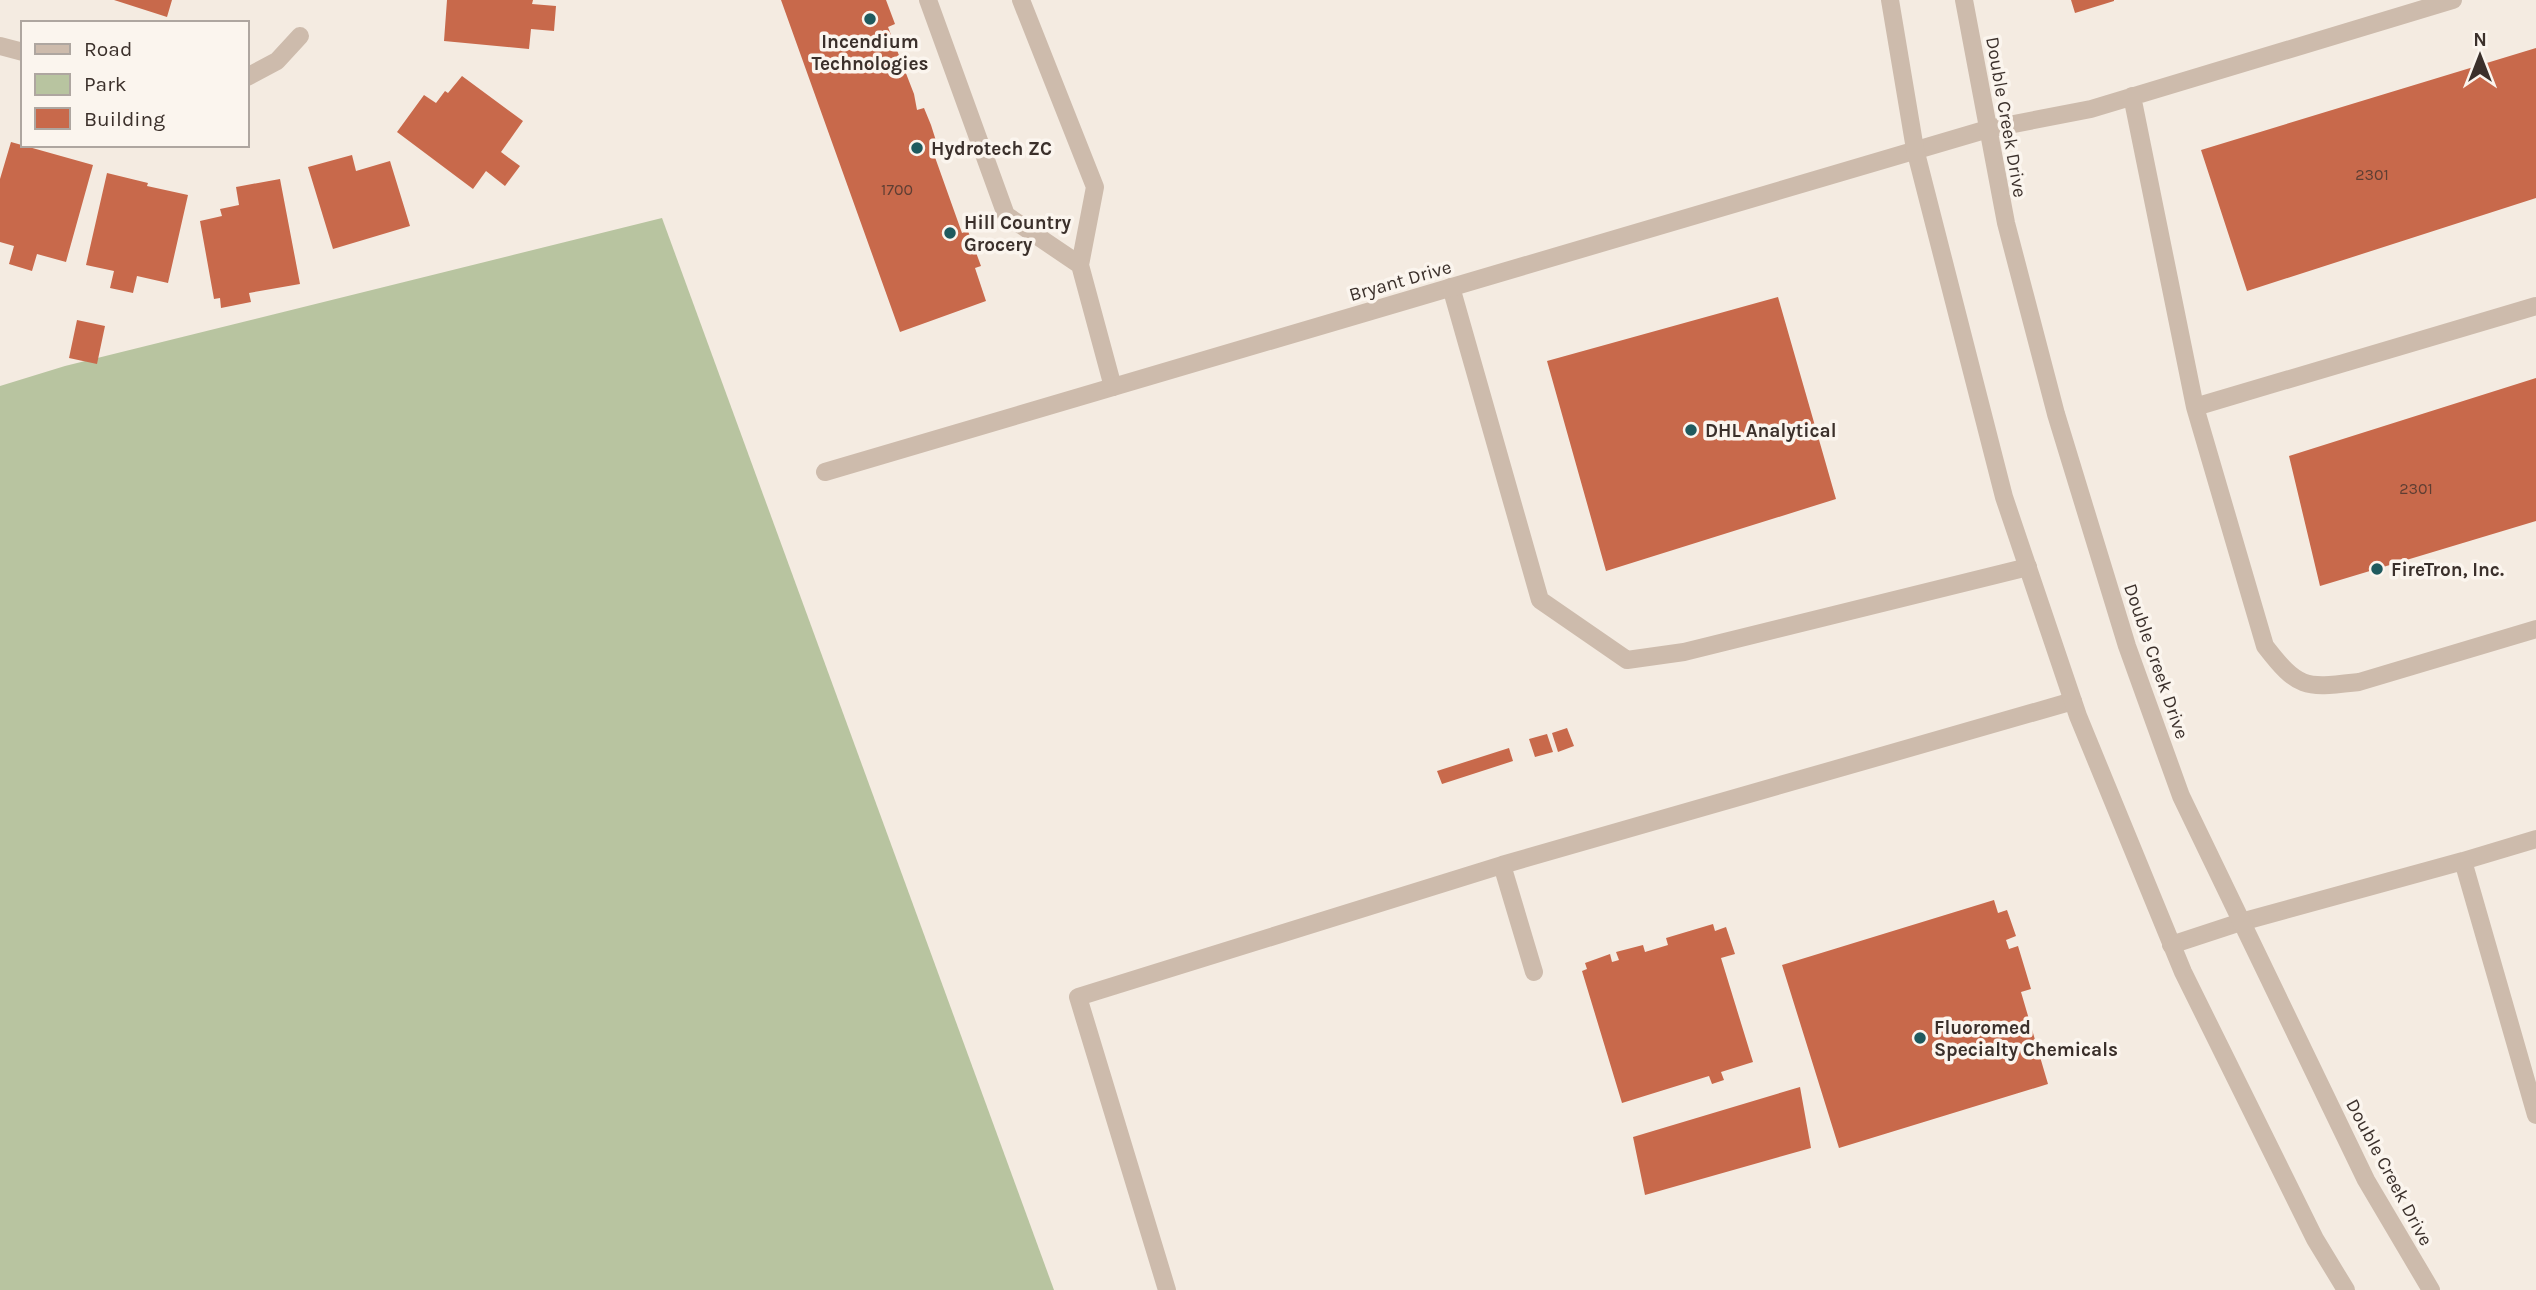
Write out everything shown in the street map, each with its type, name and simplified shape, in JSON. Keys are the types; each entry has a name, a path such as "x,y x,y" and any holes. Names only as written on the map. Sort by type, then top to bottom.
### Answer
{"street":[{"path":"928,0 1006,215 1080,265"},
{"path":"1021,0 1095,187 1080,265 1112,387"},
{"path":"1889,0 1915,149 2004,497 2073,701 2171,944 2309,1227 2346,1290"},
{"name":"Double Creek Drive","path":"1964,0 2006,223 2056,414 2127,646 2181,796 2367,1180 2431,1290"},
{"name":"Bryant Drive","path":"825,472 1915,149 1988,129 2091,109 2453,0"},
{"path":"248,76 277,61 300,36"},
{"path":"0,46 21,51"},
{"path":"2132,96 2195,407 2265,646 2283,669 2306,685 2359,682 2536,629"},
{"path":"1451,287 1540,600 1627,660 1684,652 2028,567"},
{"path":"2195,407 2536,306"},
{"path":"1167,1290 1078,997 1502,866 2073,701"},
{"path":"2171,944 2536,839"},
{"path":"2463,861 2536,1115"},
{"path":"1502,866 1534,972"}],"green space":[{"path":"662,218 1054,1290 0,1290 0,386 65,366"}],"building":[{"path":"114,0 172,0 167,17"},
{"path":"447,0 533,0 532,4 556,6 554,31 531,29 529,49 444,41"},
{"path":"781,0 886,0 895,24 888,27 914,94 917,110 924,108 931,125 937,144 931,146 962,233 968,231 981,266 975,268 986,301 900,332"},
{"path":"2071,0 2114,0 2114,1 2075,13"},
{"path":"2536,48 2536,198 2247,291 2201,150"},
{"path":"462,76 523,121 501,152 520,166 505,186 486,171 473,189 397,132 424,95 436,103"},
{"path":"11,142 21,147 93,165 66,262 37,254 32,271 9,264 14,246 0,242 0,179"},
{"path":"352,155 356,171 390,161 410,226 333,249 308,167"},
{"path":"107,173 188,195 168,283 137,276 133,293 110,288 114,271 86,265"},
{"path":"280,179 300,284 249,293 251,302 221,308 220,298 214,299 200,221 222,216 220,209 239,205 236,187"},
{"name":"DHL Analytical","path":"1778,297 1836,499 1606,571 1547,361"},
{"path":"77,320 105,326 97,364 69,358"},
{"path":"2536,378 2536,521 2320,586 2289,456"},
{"path":"1567,728 1574,746 1558,752 1552,733"},
{"path":"1547,734 1553,752 1535,757 1529,739"},
{"path":"1509,748 1513,761 1442,784 1437,771"},
{"name":"Fluoromed Specialty Chemicals","path":"1994,900 1998,913 2007,910 2016,936 2006,940 2009,949 2018,946 2031,989 2021,992 2048,1084 1839,1148 1782,965"},
{"path":"1713,924 1715,931 1726,927 1735,954 1721,958 1753,1062 1721,1072 1724,1080 1712,1084 1709,1076 1622,1103 1582,971 1587,969 1585,963 1610,954 1612,962 1619,960 1616,952 1643,945 1645,952 1668,945 1666,938"},
{"path":"1800,1087 1811,1148 1645,1195 1633,1137"}],"place":[{"name":"Incendium Technologies","path":"870,19"},
{"name":"Hydrotech ZC","path":"917,148"},
{"name":"Hill Country Grocery","path":"950,233"},
{"name":"DHL Analytical","path":"1691,430"},
{"name":"FireTron, Inc.","path":"2377,569"},
{"name":"Fluoromed Specialty Chemicals","path":"1920,1038"}]}
